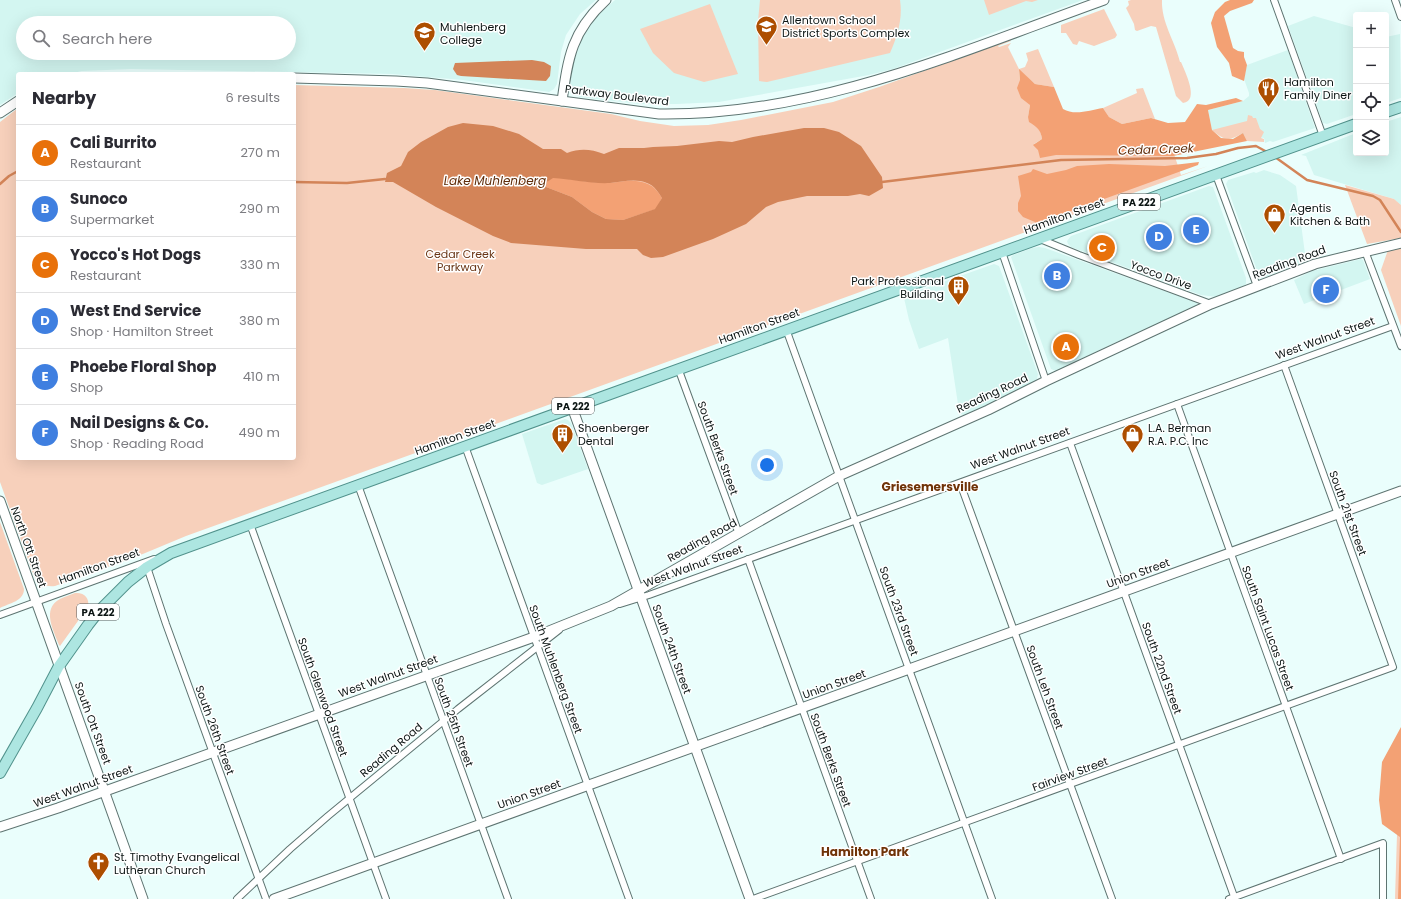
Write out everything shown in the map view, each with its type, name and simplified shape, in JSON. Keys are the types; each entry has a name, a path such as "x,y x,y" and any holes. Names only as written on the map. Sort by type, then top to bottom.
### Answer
{"main road":[{"path":"1389,111 1401,107"},
{"name":"Hamilton Street","path":"147,567 171,553 250,524 1353,125"},
{"name":"PA 222","path":"0,773 59,666 77,639 99,611 128,582 147,567"}],"street":[{"path":"562,101 566,72 573,43 578,32 587,19 606,0"},
{"name":"Parkway Boulevard","path":"296,78 427,83 659,114 719,111 780,103 846,89 895,75 1104,0"},
{"path":"1274,0 1323,136"},
{"path":"1395,0 1401,17"},
{"path":"0,113 16,102"},
{"path":"1216,174 1257,286"},
{"name":"Yocco Drive","path":"1038,238 1079,255 1211,304"},
{"name":"Reading Road","path":"611,606 639,594 839,476 988,410 1046,381 1211,304 1315,264 1401,243"},
{"path":"1365,251 1401,346"},
{"path":"1002,252 1046,381"},
{"name":"West Walnut Street","path":"639,594 748,559 1393,326"},
{"name":"South 23rd Street","path":"786,329 992,899"},
{"name":"South 21st Street","path":"1284,366 1393,667"},
{"name":"South Berks Street","path":"678,368 739,534"},
{"name":"South Saint Lucas Street","path":"1177,404 1341,859"},
{"name":"South 24th Street","path":"572,407 639,594 752,899"},
{"name":"South 22nd Street","path":"1070,443 1233,898"},
{"name":"South Muhlenberg Street","path":"465,446 629,899"},
{"name":"South Leh Street","path":"960,483 1112,899"},
{"name":"South 25th Street","path":"358,485 508,899"},
{"name":"Union Street","path":"274,899 1401,491"},
{"name":"North Ott Street","path":"0,501 36,601"},
{"name":"South Glenwood Street","path":"250,524 386,899"},
{"name":"Hamilton Street","path":"0,615 171,553"},
{"name":"South Berks Street","path":"748,559 871,899"},
{"name":"South 26th Street","path":"147,567 166,624 266,899"},
{"name":"South Ott Street","path":"36,601 143,899"},
{"name":"West Walnut Street","path":"0,827 105,791 565,625 611,606"},
{"name":"Reading Road","path":"237,899 305,836 350,798 443,721 565,625"},
{"name":"Fairview Street","path":"752,899 1393,667"},
{"path":"1233,898 1383,843 1383,899"}],"shaded area":[{"name":"Muhlenberg College","path":"0,0 596,0 580,14 566,35 561,52 557,84 554,89 549,92 463,80 392,74 131,69 77,72 16,72 16,94 0,105"},
{"name":"Allentown School District Sports Complex","path":"615,0 1083,0 893,69 869,75 719,102 640,104 581,97 574,95 570,89 573,55 579,37 589,23"},
{"path":"1230,0 1254,0 1252,3 1230,11 1224,16 1233,48 1244,52 1247,65 1244,81 1232,76 1229,63 1217,47 1211,23 1215,12 1225,2"},
{"path":"1314,16 1353,27 1353,115 1327,124 1323,123 1288,26"},
{"path":"1400,34 1401,98 1389,102 1389,48 1389,36"},
{"path":"1288,50 1315,128 1273,142 1270,141 1265,143 1264,138 1212,130 1208,110 1243,101 1249,96 1244,79 1247,65"},
{"path":"1019,69 1035,84 1054,87 1063,109 1078,112 1103,108 1109,117 1122,124 1151,118 1168,123 1185,122 1197,104 1206,105 1236,98 1243,101 1208,110 1212,130 1221,138 1233,139 1243,133 1247,141 1173,156 1056,155 1040,158 1038,150 1033,145 1042,139 1041,133 1029,122 1028,117 1030,105 1021,98 1017,88 1020,80"},
{"path":"1401,117 1401,205 1394,199 1314,175 1306,156 1301,155 1353,134 1353,156 1389,156 1389,121"},
{"path":"1199,162 1198,165 1035,224 1035,222 1023,217 1018,211 1018,203 1021,196 1018,176 1031,172 1033,169 1047,174 1077,166 1109,164 1165,166"},
{"path":"1264,170 1280,175 1296,186 1306,261 1263,278 1259,276 1226,184 1228,180"},
{"path":"553,177 601,183 638,181 653,187 662,198 656,209 623,220 606,219 592,212 572,197 546,187 547,182"},
{"path":"1209,186 1213,187 1246,278 1246,284 1242,287 1217,297 1201,295 1071,247 1068,244 1067,241 1071,236"},
{"path":"1039,247 1192,301 1197,303 1196,307 1112,344 1056,371 1051,369 1011,257 1032,248"},
{"path":"1361,259 1363,260 1370,279 1304,304 1294,280 1312,271"},
{"path":"994,264 999,266 1038,374 1037,379 1033,383 966,416 961,414 959,411 948,338 919,349 909,320 904,298 906,295"},
{"path":"565,419 571,423 588,469 542,485 537,483 522,434"},
{"path":"1401,727 1401,899 1398,899 1400,837 1382,824 1379,800 1382,762"}],"green space":[{"path":"760,0 900,0 901,14 897,34 890,53 767,82 759,81 758,21"},
{"path":"984,0 1038,0 1032,2 1026,1 989,15"},
{"path":"1162,0 1162,8 1166,24 1190,86 1191,92 1188,101 1183,103 1176,96 1156,27 1151,26 1137,31 1135,30 1134,24 1126,8 1129,5 1128,1"},
{"path":"710,4 738,74 704,82 674,73 653,53 640,29"},
{"path":"1104,9 1117,35 1115,38 1094,46 1079,41 1077,45 1073,44 1066,33 1061,33 1061,25"},
{"name":"Cedar Creek Parkway","path":"1010,40 1011,41 998,46 1011,43 1008,47 1019,69 1025,67 1028,60 1026,53 1038,49 1054,87 1035,84 1019,70 1020,80 1030,105 1028,117 1040,129 1042,139 1034,144 1167,133 1181,175 1208,166 186,536 138,556 55,586 43,584 34,576 0,482 0,122 16,110 16,460 296,460 296,85 435,90 611,114 640,121 674,126 708,125 741,120 833,102"},
{"path":"1143,88 1155,119 1151,118 1122,124 1109,117 1103,108 1137,93 1136,89"},
{"path":"1248,115 1256,118 1260,129 1264,132 1261,138 1264,139 1264,142 1247,141 1243,133 1234,138 1226,139 1212,130 1247,121"},
{"path":"1345,185 1394,199 1401,205 1401,238 1367,244"},
{"path":"1401,247 1401,326 1381,270 1388,250"},
{"path":"0,522 24,589 22,596 19,599 0,608"},
{"path":"75,593 86,596 88,607 60,646 50,620 51,608 54,603 60,599"},
{"path":"1399,770 1401,899 1395,899"}],"water":[{"path":"532,60 544,62 551,66 550,76 546,81 461,76 457,75 453,69 455,63"},
{"name":"Lake Muhlenberg","path":"463,123 493,126 519,134 543,149 561,149 567,153 576,150 586,150 604,154 619,148 677,146 719,141 732,142 804,128 824,128 839,132 861,146 882,177 883,188 869,196 860,194 848,196 807,196 778,202 766,207 746,224 713,239 663,257 651,258 643,255 637,249 586,249 511,243 493,236 436,207 393,182 385,182 387,173 401,166 408,152 421,142 448,127","holes":["553,178 603,183 633,181 642,182 650,184 654,187 662,198 655,209 623,220 606,219 592,212 572,197 546,187 547,182"]}],"waterway":[{"name":"Cedar Creek","path":"882,182 1061,160 1187,158 1256,146 1267,152"},
{"name":"Cedar Creek","path":"1275,157 1307,180 1373,196 1380,200 1401,232"},
{"name":"Cedar Creek","path":"0,184 16,172"},
{"name":"Cedar Creek","path":"296,182 347,183 385,179"}],"place":[{"name":"Allentown School District Sports Complex","path":"766,46"},
{"name":"Muhlenberg College","path":"425,52"},
{"name":"Hamilton Family Diner","path":"1268,108"},
{"name":"Phoebe Floral Shop","path":"1196,230"},
{"name":"Agentis Kitchen & Bath","path":"1275,234"},
{"name":"West End Service","path":"1159,237"},
{"name":"Yocco's Hot Dogs","path":"1102,248"},
{"name":"Sunoco","path":"1057,276"},
{"name":"Nail Designs & Co.","path":"1326,290"},
{"name":"Park Professional Building","path":"959,306"},
{"name":"Cali Burrito","path":"1066,347"},
{"name":"Shoenberger Dental","path":"563,454"},
{"name":"L.A. Berman R.A. P.C. Inc","path":"1133,454"},
{"name":"St. Timothy Evangelical Lutheran Church","path":"98,882"}],"district":[{"name":"Griesemersville","path":"930,486"},
{"name":"Hamilton Park","path":"865,851"}]}
